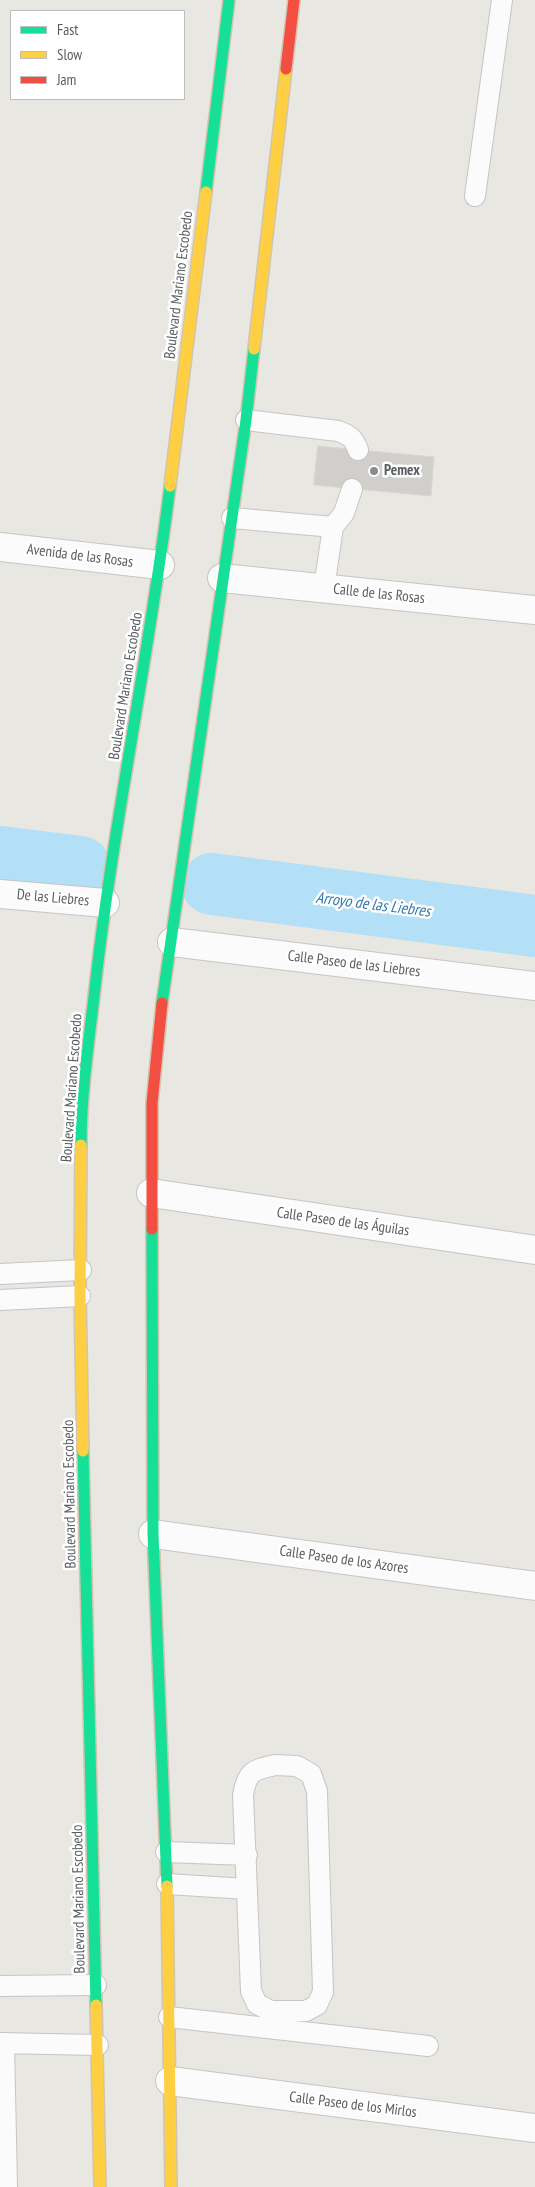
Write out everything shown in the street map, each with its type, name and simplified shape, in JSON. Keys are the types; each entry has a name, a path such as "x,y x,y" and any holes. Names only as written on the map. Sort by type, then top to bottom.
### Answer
{"main road":[{"name":"Boulevard Mariano Escobedo","path":"100,2187 80,1296 81,1139 84,1094 105,903 160,566 229,0"},
{"path":"171,2187 167,1884 154,1534 152,1103 158,1036 246,420 294,0"}],"street":[{"name":"Avenida de las Rosas","path":"0,547 160,566"},
{"name":"Calle de las Rosas","path":"222,578 535,610"},
{"name":"De las Liebres","path":"0,894 105,903"},
{"name":"Calle Paseo de las Liebres","path":"172,942 535,986"},
{"name":"Calle Paseo de las Águilas","path":"151,1193 535,1250"},
{"name":"Calle Paseo de los Azores","path":"154,1534 535,1586"},
{"name":"Calle Paseo de los Mirlos","path":"170,2081 535,2128"}],"lane":[{"path":"475,196 502,0"},
{"path":"246,420 338,431 348,435 354,441 358,450"},
{"path":"324,588 333,527 344,513 352,489"},
{"path":"232,518 333,527"},
{"path":"0,1274 81,1270"},
{"path":"0,1300 80,1296"},
{"path":"275,1765 297,1766 311,1774 317,1792 324,1970 323,1992 317,2005 306,2011 271,2011 256,2004 251,1991 247,1889 244,1794 246,1780 254,1770 275,1765"},
{"path":"166,1852 247,1855"},
{"path":"167,1884 247,1889"},
{"path":"0,1986 96,1985"},
{"path":"169,2017 428,2046"},
{"path":"7,2187 2,2043 98,2045"}],"building":[{"name":"Pemex","path":"318,446 434,457 431,496 314,485"}],"waterway":[{"name":"Arroyo de las Liebres","path":"0,857 80,867"},
{"name":"Arroyo de las Liebres","path":"212,884 535,926"}],"traffic: fast":[{"path":"206,192 229,0"},
{"path":"162,1003 246,420 254,349"},
{"path":"81,1145 84,1083 104,917 122,794 153,609 170,486"},
{"path":"152,1229 153,1534 167,1886"},
{"path":"83,1451 96,2005"}],"traffic: slow":[{"path":"254,349 286,69"},
{"path":"170,486 206,192"},
{"path":"81,1145 80,1296 83,1451"},
{"path":"167,1886 171,2187"},
{"path":"96,2005 100,2187"}],"traffic: jam":[{"path":"286,69 294,0"},
{"path":"152,1229 152,1103 162,1003"}],"place":[{"name":"Pemex","path":"374,471"}]}
